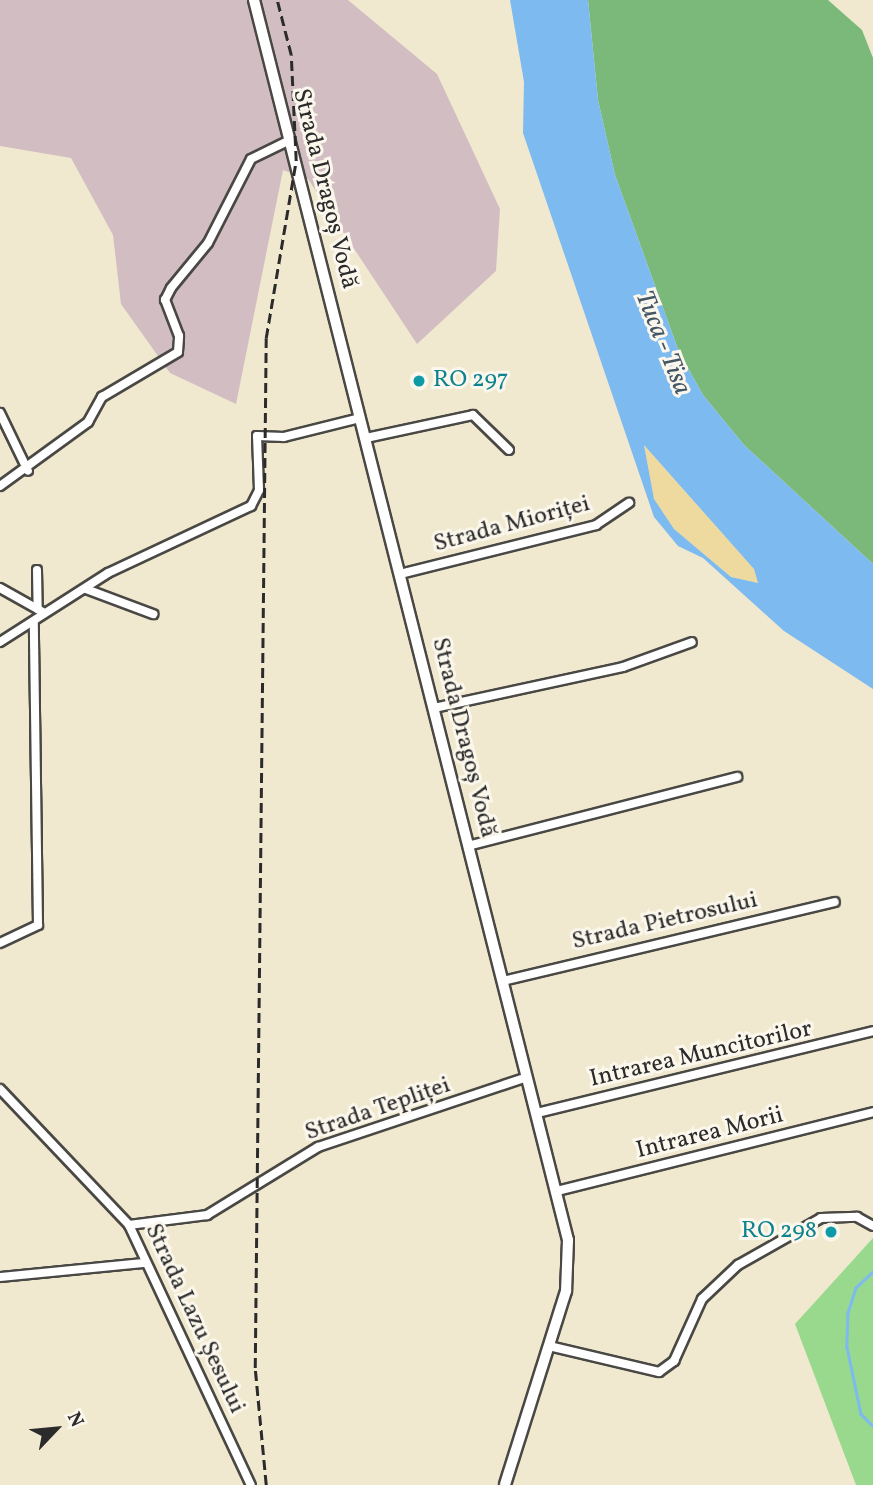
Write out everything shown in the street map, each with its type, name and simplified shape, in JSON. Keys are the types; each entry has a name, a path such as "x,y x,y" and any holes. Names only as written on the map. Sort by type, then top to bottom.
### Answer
{"main road":[{"name":"Strada Dragoș Vodă","path":"254,0 557,1191 570,1270 506,1485"}],"street":[{"path":"0,486 28,471 42,453 88,422 102,397 178,352 165,300 171,288 208,243 251,159 290,140"},
{"path":"0,413 28,471"},
{"path":"366,438 473,415 509,450"},
{"path":"40,611 86,590 125,564 251,506 259,490 257,436 284,437 360,418"},
{"name":"Strada Mioriței","path":"400,574 596,525 629,503"},
{"path":"0,943 38,925 34,622 40,611 37,570"},
{"path":"0,588 40,611"},
{"path":"86,590 153,614"},
{"path":"0,642 34,622"},
{"path":"434,708 623,667 692,642"},
{"path":"468,846 737,777"},
{"name":"Strada Pietrosului","path":"503,981 835,902"},
{"name":"Intrarea Muncitorilor","path":"537,1113 873,1031"},
{"name":"Strada Tepliței","path":"129,1225 208,1215 318,1147 527,1077"},
{"name":"Strada Lazu Șesului","path":"0,1089 129,1225 144,1263 251,1485"},
{"name":"Intrarea Morii","path":"557,1191 873,1112"},
{"path":"549,1346 659,1372 674,1361 702,1299 738,1265 821,1218 857,1217 873,1226"},
{"path":"0,1277 144,1263"}],"shaded area":[{"path":"0,0 348,0 437,74 500,209 496,271 417,344 308,179 283,170 236,404 170,373 121,304 113,235 71,158 0,146"}],"green space":[{"path":"588,0 828,0 862,30 873,58 873,564 744,445 703,395 679,352 615,175 598,100"},
{"path":"873,1238 873,1485 856,1485 795,1324"}],"sand":[{"path":"644,445 754,569 758,583 731,577 674,529 654,499"}],"water":[{"name":"Тиса - Tisa","path":"510,0 588,0 598,100 615,175 679,352 703,395 744,445 873,564 873,689 784,631 703,558 678,546 654,517 523,133 524,82","holes":["644,445 754,569 758,583 731,577 674,529 654,499"]}],"waterway":[{"path":"873,1272 856,1288 848,1313 847,1347 861,1414 873,1426"}],"railway":[{"path":"266,1485 255,1368 266,338 296,161 291,55 277,0"}],"place":[{"name":"RO 297","path":"419,381"},
{"name":"RO 298","path":"831,1232"}]}
